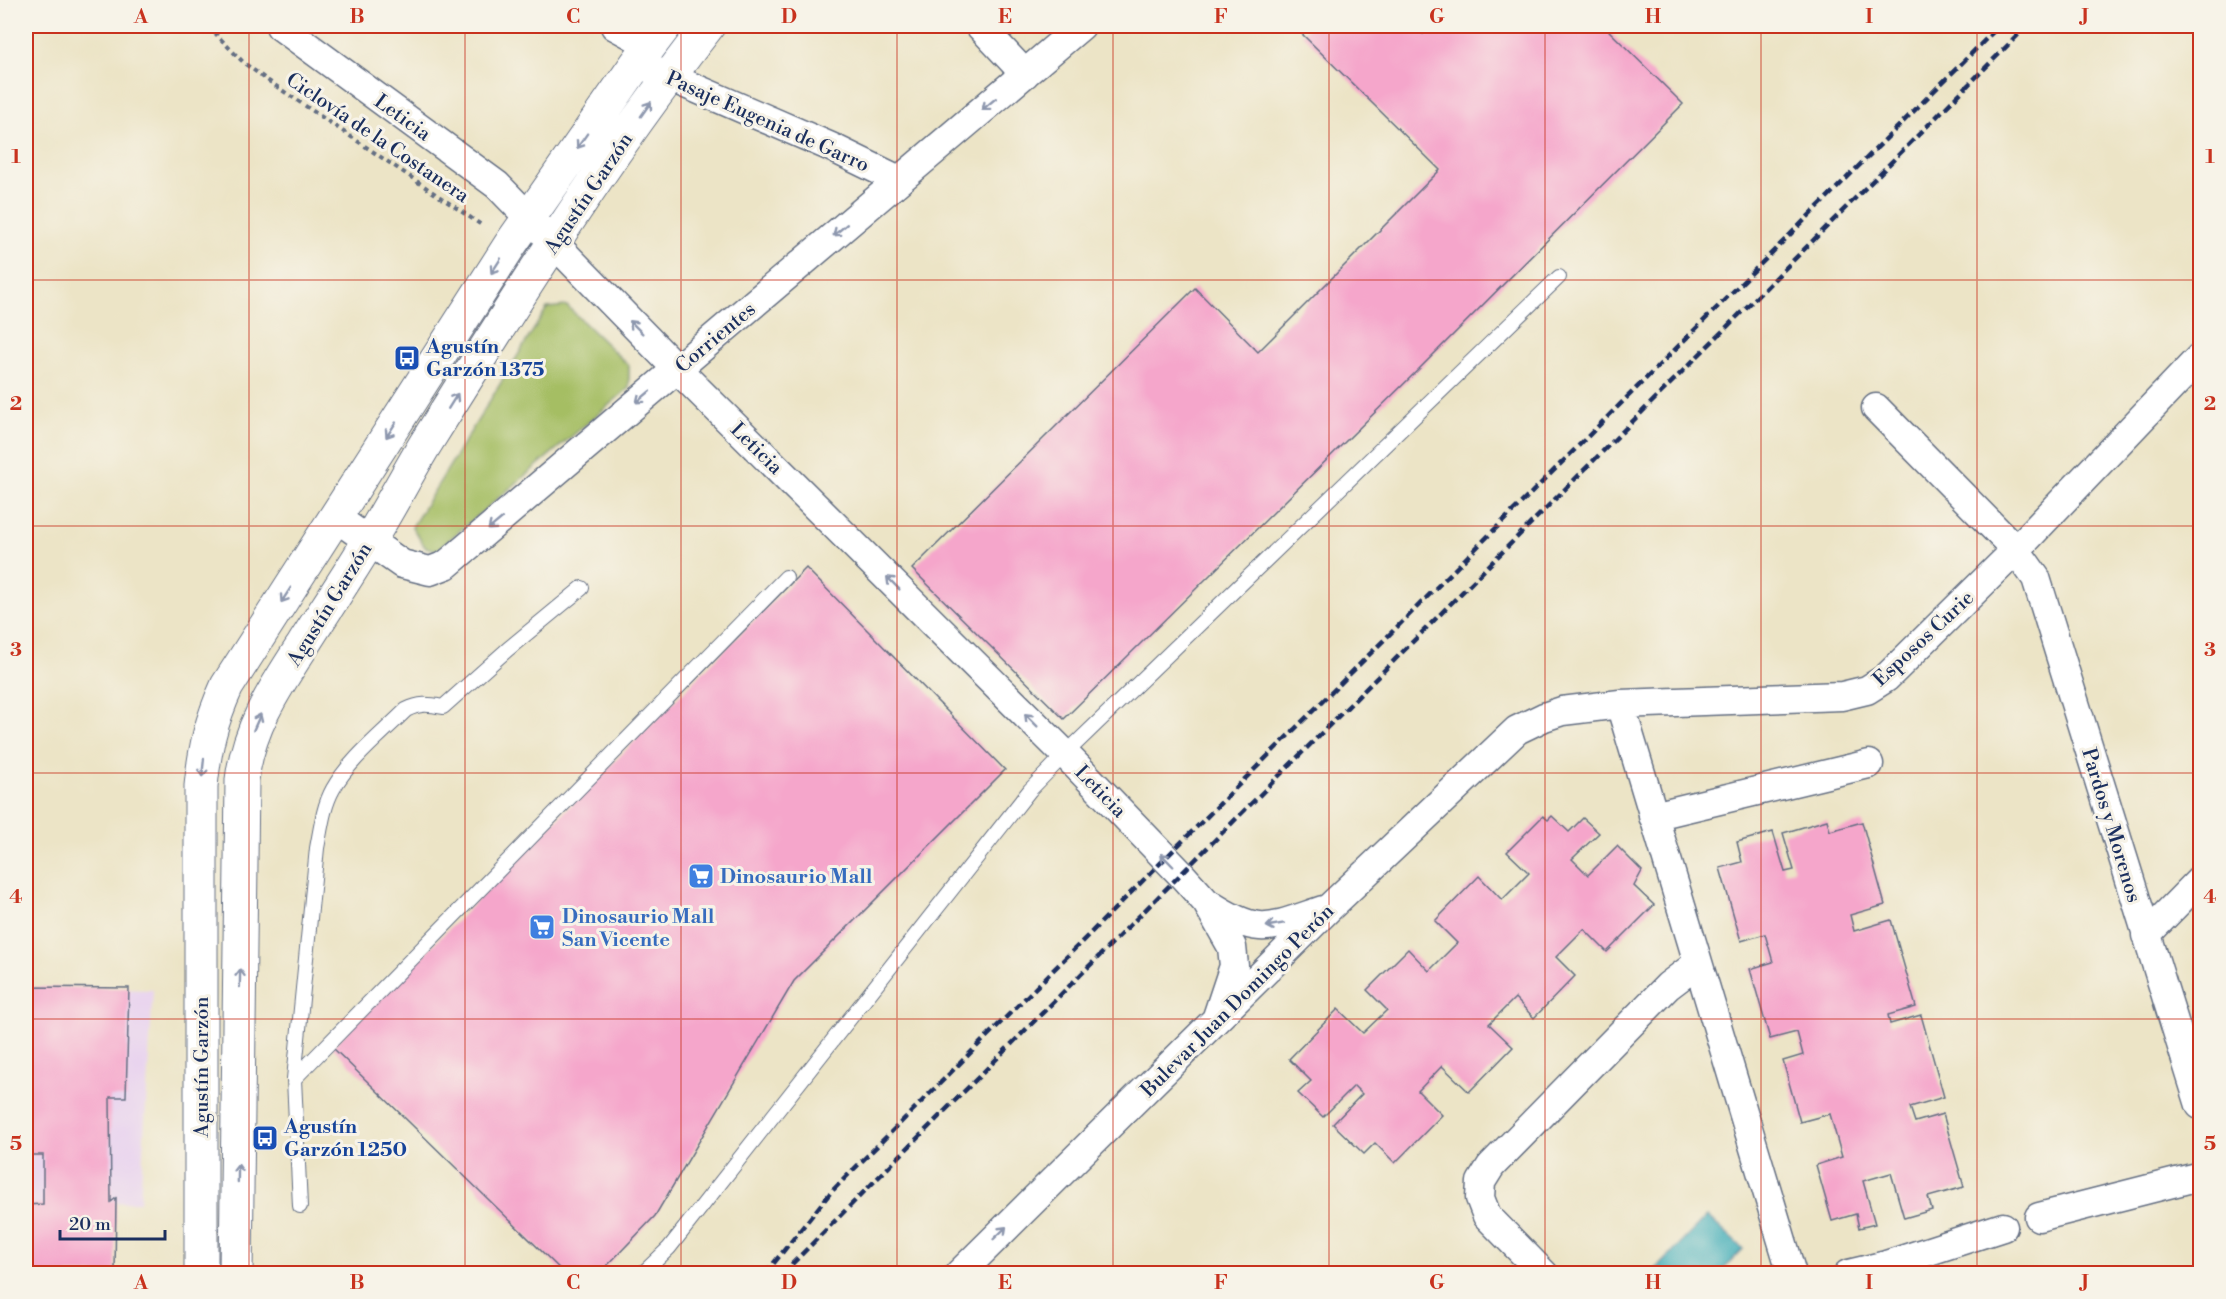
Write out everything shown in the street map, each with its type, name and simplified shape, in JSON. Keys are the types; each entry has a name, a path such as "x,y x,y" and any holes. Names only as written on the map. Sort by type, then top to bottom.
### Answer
{"main road":[{"name":"Agustín Garzón","path":"236,1274 242,780 254,730 267,700 369,542 425,445 553,244 668,77 708,26"},
{"name":"Agustín Garzón","path":"201,1274 201,786 204,755 213,719 227,686 510,245 651,44"}],"street":[{"name":"Leticia","path":"280,26 497,185 677,369 1065,754 1207,903 1233,920 1257,927 1277,925 1330,907"},
{"name":"Pasaje Eugenia de Garro","path":"615,26 651,44 668,77 831,147 900,180"},
{"path":"980,26 1025,74"},
{"name":"Corrientes","path":"335,517 402,564 430,571 446,566 1081,26"},
{"name":"Esposos Curie","path":"1517,730 1562,711 1620,704 1842,696 1867,690 1886,678 2016,550 2200,357"},
{"name":"Pardos y Morenos","path":"1876,408 2016,550 2036,578 2200,1105"},
{"path":"1620,704 1792,1274"},
{"name":"Bulevar Juan Domingo Perón","path":"959,1274 1330,907 1517,730"},
{"path":"1653,816 1869,764"},
{"path":"2146,935 2200,880"},
{"name":"Leticia","path":"1207,903 1232,947 1234,966 1216,1022"},
{"path":"1544,1274 1487,1216 1480,1198 1481,1182 1491,1166 1668,986 1697,964"},
{"path":"2039,1217 2200,1176"},
{"path":"1848,1274 1906,1267 2003,1227"}],"lane":[{"path":"642,1274 669,1248 1030,790 1558,277"},
{"path":"294,1079 786,577"},
{"path":"300,1206 294,1079 317,848 324,813 332,790 342,774 406,710 426,703 443,707 582,588"}],"path":[{"name":"Ciclovía de la Costanera","path":"208,26 243,63 510,245"}],"shaded area":[{"path":"26,987 153,990 140,1202 26,1205"}],"green space":[{"path":"567,306 629,366 629,388 437,550 425,547 412,527 547,308"}],"water":[{"path":"1707,1216 1743,1249 1720,1273 1652,1273"}],"building":[{"path":"1310,26 1414,26 1423,34 1432,26 1604,26 1683,104 1419,369 1064,719 912,569 1195,288 1258,352 1440,170 1302,34"},
{"name":"Dinosaurio Mall","path":"806,568 1005,770 794,981 655,1216 599,1274 565,1274 332,1047"},
{"path":"1543,816 1548,820 1552,816 1569,832 1583,818 1599,833 1572,859 1588,875 1617,846 1642,871 1634,886 1654,905 1607,952 1584,929 1556,957 1575,976 1534,1018 1515,998 1489,1024 1513,1047 1469,1092 1442,1066 1418,1091 1442,1115 1395,1163 1375,1143 1364,1154 1333,1124 1362,1094 1354,1086 1323,1117 1298,1093 1311,1081 1289,1059 1338,1009 1363,1033 1387,1010 1367,990 1408,949 1429,971 1457,943 1435,921 1479,876 1502,900 1529,873 1507,852"},
{"path":"1827,820 1830,831 1862,822 1885,905 1850,915 1854,931 1891,920 1916,1007 1888,1015 1890,1024 1921,1015 1944,1097 1910,1107 1915,1122 1943,1114 1964,1187 1928,1197 1932,1210 1904,1218 1891,1173 1863,1181 1875,1224 1859,1228 1856,1214 1832,1221 1816,1165 1842,1157 1830,1114 1800,1122 1783,1061 1803,1055 1797,1032 1770,1039 1750,969 1773,962 1765,934 1741,941 1720,868 1742,862 1737,842 1773,832 1785,872 1794,870 1783,833"},
{"path":"26,987 129,988 126,1097 110,1097 111,1202 116,1198 115,1274 26,1274 26,1205 43,1204 43,1155 26,1155"}],"railway":[{"path":"765,1274 831,1192 1999,26"},
{"path":"782,1274 2027,26"}],"place":[{"name":"Agustín Garzón 1375","path":"407,358"},
{"name":"Dinosaurio Mall","path":"701,876"},
{"name":"Dinosaurio Mall San Vicente","path":"542,927"},
{"name":"Agustín Garzón 1250","path":"265,1138"}]}
